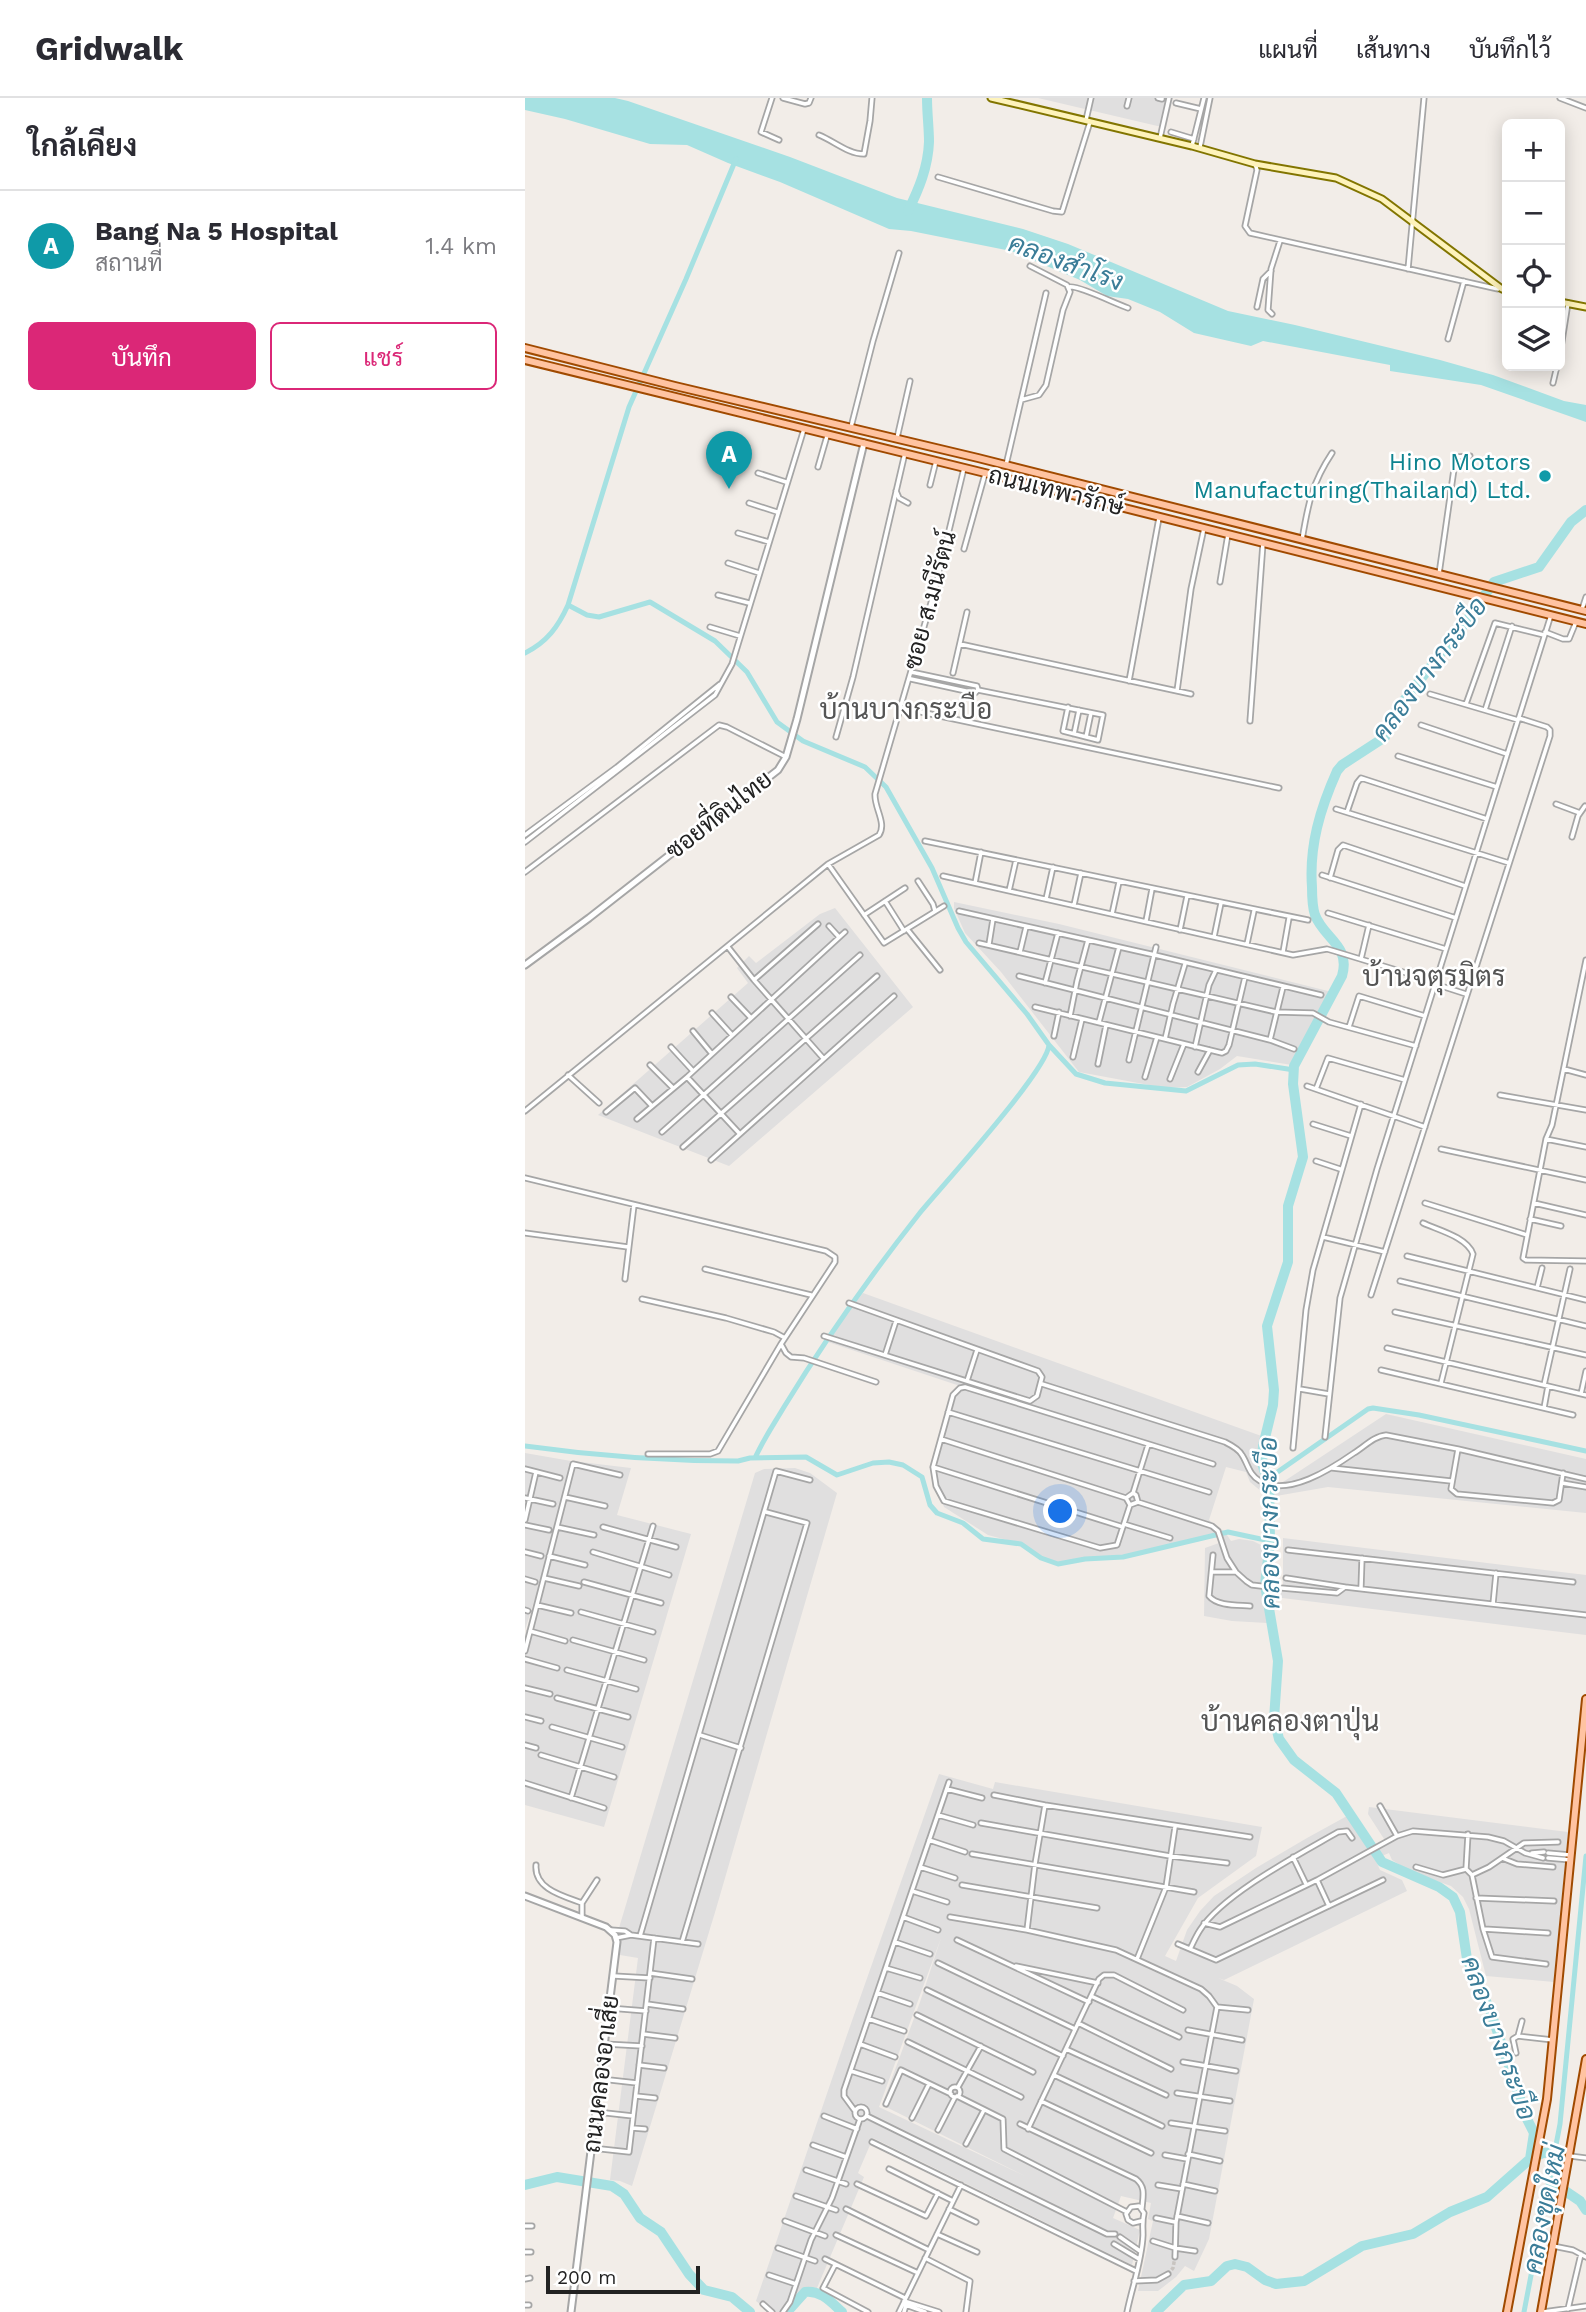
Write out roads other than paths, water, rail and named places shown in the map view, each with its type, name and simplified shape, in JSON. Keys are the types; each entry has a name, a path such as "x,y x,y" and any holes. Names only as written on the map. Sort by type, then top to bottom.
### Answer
{"main road":[{"path":"991,98 1160,138 1255,164 1336,178 1382,199 1502,288"},
{"path":"1565,303 1586,307"},
{"name":"ถนนเทพารักษ์","path":"525,348 1584,610"},
{"name":"ถนนเทพารักษ์","path":"525,360 1586,624"},
{"path":"1347,564 1350,552"},
{"path":"1507,2312 1541,2137 1586,1702"},
{"path":"1542,2312 1586,2059"}],"street":[{"path":"772,98 761,132 779,140"},
{"path":"783,98 805,104 809,103 811,98"},
{"path":"819,135 835,141 843,148 864,154 872,98"},
{"path":"938,177 1062,212 1088,121 1091,98"},
{"path":"1127,106 1129,98"},
{"path":"1160,138 1170,98"},
{"path":"1192,146 1204,98"},
{"path":"1199,149 1210,98"},
{"path":"1408,269 1424,98"},
{"path":"1559,98 1586,108"},
{"path":"1176,103 1201,109"},
{"path":"1197,129 1203,130"},
{"path":"1171,132 1194,139"},
{"path":"1255,164 1257,170 1245,228 1250,233 1502,289"},
{"path":"1272,314 1268,310 1271,271 1280,241"},
{"path":"851,427 899,253"},
{"path":"1030,266 1069,287 1076,286 1098,298 1128,308"},
{"path":"1257,307 1263,279 1271,271"},
{"path":"1448,339 1464,281"},
{"path":"1021,400 1039,395 1047,385 1063,310 1070,295 1069,287"},
{"path":"1006,466 1046,293"},
{"path":"1565,322 1568,303"},
{"path":"1553,383 1556,371"},
{"path":"897,438 910,381"},
{"path":"525,842 722,684 732,664 804,429"},
{"path":"818,467 828,434"},
{"name":"ซอยที่ดินไทย","path":"525,965 778,769 786,758 864,443"},
{"path":"836,737 853,677 905,453"},
{"path":"1302,540 1315,481 1332,453"},
{"path":"1439,574 1455,462 1458,457 1470,456"},
{"path":"930,485 936,461"},
{"name":"ซอย ส.มนีรัตน์","path":"828,864 882,831 883,826 875,802 877,789 941,567 964,468"},
{"path":"758,473 786,482"},
{"path":"964,549 985,473"},
{"path":"895,489 898,497 908,503"},
{"path":"749,503 778,512"},
{"path":"1129,681 1159,517"},
{"path":"1177,691 1191,589 1204,528"},
{"path":"738,533 769,542"},
{"path":"1220,582 1228,534"},
{"path":"1250,721 1263,543"},
{"path":"728,563 759,573"},
{"path":"718,595 749,603"},
{"path":"1584,610 1586,597"},
{"path":"953,673 967,612"},
{"path":"1325,1437 1340,1298 1394,1115 1551,615"},
{"path":"1467,704 1495,623 1569,639 1576,622"},
{"path":"1485,710 1512,626"},
{"path":"710,627 740,636"},
{"path":"960,644 1191,694"},
{"path":"911,672 977,686 978,690"},
{"path":"910,678 975,693 978,690 1068,707 1103,715 1098,740 1063,732 1068,707"},
{"path":"1371,1295 1551,732 1547,727 1430,694"},
{"path":"902,708 1279,788"},
{"path":"1074,734 1079,710"},
{"path":"1086,737 1091,713"},
{"path":"525,872 719,725 786,758"},
{"path":"1421,726 1507,754"},
{"path":"1398,756 1497,787"},
{"path":"1347,812 1356,783 1361,778 1487,819"},
{"path":"525,835 603,780"},
{"path":"1556,804 1580,813"},
{"path":"1572,837 1586,804"},
{"path":"1336,808 1509,863"},
{"path":"925,841 1308,920"},
{"path":"1330,878 1338,850 1343,845 1465,887"},
{"path":"975,883 981,852"},
{"path":"1009,891 1016,860"},
{"path":"525,1111 828,864 884,943 944,906"},
{"path":"1046,899 1053,867"},
{"path":"1074,905 1081,873"},
{"path":"1322,875 1456,918"},
{"path":"943,876 1293,955 1327,949 1467,994"},
{"path":"918,881 935,911"},
{"path":"1112,914 1119,881"},
{"path":"864,915 905,888"},
{"path":"1146,922 1152,889"},
{"path":"1180,929 1187,896"},
{"path":"885,901 940,970"},
{"path":"1215,937 1221,903"},
{"path":"959,911 1154,954 1321,995"},
{"path":"1247,944 1254,911"},
{"path":"1328,913 1446,949"},
{"path":"1283,953 1290,918"},
{"path":"989,944 993,919"},
{"path":"754,981 818,924"},
{"path":"829,926 839,937"},
{"path":"1020,952 1026,926"},
{"path":"1359,958 1369,926"},
{"path":"637,1119 687,1077 845,932"},
{"path":"1045,983 1058,933"},
{"path":"1070,1016 1080,967 1089,940"},
{"path":"979,943 1276,1012 1313,1013 1329,1022 1416,1046"},
{"path":"728,947 754,981 823,1058"},
{"path":"1099,1022 1119,947"},
{"path":"1129,1060 1156,947"},
{"path":"662,1132 860,955"},
{"path":"1586,960 1552,1125 1539,1169 1523,1258 1586,1261"},
{"path":"1165,1039 1186,963"},
{"path":"1195,1047 1216,970"},
{"path":"683,1147 877,976"},
{"path":"1019,976 1270,1040 1294,1049"},
{"path":"1035,1007 1222,1054 1226,1051 1245,977"},
{"path":"1270,1040 1283,987"},
{"path":"711,1160 894,996"},
{"path":"1349,1027 1359,996 1425,1016"},
{"path":"731,997 751,1018"},
{"path":"1054,1036 1059,1012"},
{"path":"712,1013 732,1035"},
{"path":"1073,1057 1082,1019"},
{"path":"1098,1064 1106,1024"},
{"path":"693,1031 712,1054"},
{"path":"1145,1077 1157,1037"},
{"path":"1170,1079 1185,1044"},
{"path":"671,1047 693,1071"},
{"path":"1198,1072 1210,1050"},
{"path":"1316,1089 1328,1058 1405,1080"},
{"path":"650,1065 673,1088"},
{"path":"1564,1069 1586,1075"},
{"path":"568,1076 599,1103"},
{"path":"687,1077 739,1133"},
{"path":"1307,1086 1425,1128"},
{"path":"606,1112 635,1088 652,1106"},
{"path":"1500,1094 1586,1110"},
{"path":"1293,1448 1308,1294 1361,1104"},
{"path":"1313,1124 1351,1136"},
{"path":"1546,1139 1586,1147"},
{"path":"1441,1149 1586,1180"},
{"path":"1316,1161 1341,1169"},
{"path":"525,1178 831,1253 835,1258 718,1451 710,1454 648,1454"},
{"path":"1425,1203 1527,1236"},
{"path":"1534,1203 1586,1215"},
{"path":"625,1279 634,1204"},
{"path":"1530,1219 1562,1226"},
{"path":"1423,1223 1468,1245 1472,1254 1441,1383"},
{"path":"525,1233 628,1247"},
{"path":"1323,1237 1385,1252"},
{"path":"1407,1256 1586,1300"},
{"path":"1537,1288 1542,1268"},
{"path":"705,1269 812,1295"},
{"path":"1544,1408 1546,1385 1570,1269"},
{"path":"1400,1281 1586,1326"},
{"path":"642,1299 726,1318 774,1332 785,1338"},
{"path":"824,1336 1030,1401 1037,1396 1042,1384 1042,1374 1038,1371 849,1303"},
{"path":"1395,1312 1586,1355"},
{"path":"885,1356 896,1321"},
{"path":"781,1344 791,1357 804,1358 876,1382"},
{"path":"1387,1348 1583,1394 1586,1371"},
{"path":"967,1381 977,1350"},
{"path":"1381,1370 1573,1415"},
{"path":"1042,1384 1225,1442 1242,1454 1255,1478 1274,1486 1307,1480 1332,1468 1381,1436 1393,1435 1586,1479"},
{"path":"941,1439 1126,1498 1130,1506 1117,1545 1100,1548 944,1501 936,1486 933,1467 953,1395 960,1388 965,1387 1213,1464"},
{"path":"1300,1390 1330,1394"},
{"path":"949,1412 1209,1492"},
{"path":"1126,1498 1133,1493 1148,1445"},
{"path":"1458,1449 1451,1481 1451,1489 1457,1494 1553,1503 1559,1500 1563,1473"},
{"path":"525,1651 573,1465 620,1475"},
{"path":"933,1467 1170,1538"},
{"path":"1332,1468 1451,1481"},
{"path":"525,1469 560,1478"},
{"path":"641,1936 776,1471 810,1480"},
{"path":"536,1472 525,1522 549,1530"},
{"path":"1562,1483 1586,1487"},
{"path":"1133,1493 1137,1502"},
{"path":"565,1497 605,1506"},
{"path":"528,1499 553,1504"},
{"path":"1130,1506 1137,1502 1206,1523 1219,1533 1227,1558 1236,1572 1246,1581 1259,1586 1337,1592 1346,1587"},
{"path":"682,1942 807,1522 766,1512"},
{"path":"572,1798 653,1526"},
{"path":"557,1527 594,1535"},
{"path":"603,1527 676,1547"},
{"path":"1289,1550 1573,1582"},
{"path":"525,1552 541,1556"},
{"path":"593,1552 669,1575"},
{"path":"1213,1555 1209,1597 1213,1601 1250,1606"},
{"path":"549,1556 585,1565"},
{"path":"1361,1588 1362,1558"},
{"path":"1212,1572 1236,1572"},
{"path":"1493,1604 1496,1573"},
{"path":"544,1578 579,1586"},
{"path":"1286,1578 1586,1615"},
{"path":"525,1579 535,1582"},
{"path":"584,1581 661,1604"},
{"path":"537,1605 571,1613"},
{"path":"581,1612 653,1632"},
{"path":"530,1630 565,1640"},
{"path":"573,1640 644,1660"},
{"path":"525,1659 557,1668"},
{"path":"567,1670 636,1689"},
{"path":"525,1688 550,1694"},
{"path":"557,1698 628,1717"},
{"path":"525,1717 541,1721"},
{"path":"552,1727 622,1747"},
{"path":"700,1735 741,1748"},
{"path":"525,1745 536,1748"},
{"path":"541,1755 614,1777"},
{"path":"860,2119 856,2117 856,2111 844,2096 949,1782"},
{"path":"525,1783 604,1808"},
{"path":"947,1789 982,1798"},
{"path":"994,1795 1250,1837"},
{"path":"1027,1930 1045,1805"},
{"path":"1380,1806 1397,1836"},
{"path":"938,1815 973,1825"},
{"path":"981,1823 1170,1856 1227,1863"},
{"path":"1137,1959 1166,1887 1175,1826"},
{"path":"1190,1949 1205,1923 1227,1903 1293,1857 1338,1832 1347,1831 1352,1839"},
{"path":"1205,1923 1220,1927 1317,1880 1397,1836 1423,1831 1468,1834 1504,1841 1530,1854 1571,1857"},
{"path":"1468,1834 1467,1869 1472,1875 1490,1954 1496,1959 1546,1964"},
{"path":"929,1840 965,1852"},
{"path":"1472,1875 1515,1848 1532,1841 1557,1842"},
{"path":"972,1854 1194,1892"},
{"path":"1293,1857 1307,1884"},
{"path":"1502,1858 1517,1864 1553,1867"},
{"path":"536,1865 535,1875 551,1891 583,1903"},
{"path":"920,1867 955,1878"},
{"path":"1416,1867 1443,1875 1467,1869"},
{"path":"582,1918 583,1903 597,1880"},
{"path":"1317,1880 1329,1906"},
{"path":"1178,1944 1216,1959 1383,1880"},
{"path":"962,1885 1097,1908"},
{"path":"912,1891 947,1902"},
{"path":"525,1896 610,1930 625,1931 631,1935"},
{"path":"1476,1898 1554,1901"},
{"path":"904,1917 938,1930"},
{"path":"950,1917 1103,1946 1201,1989 1217,2007 1177,2216 1175,2257"},
{"path":"1483,1929 1548,1933"},
{"path":"610,1930 616,1938 631,1935 698,1944"},
{"name":"ถนนคลองอาเสี่ย","path":"571,2312 614,1976 616,1938"},
{"path":"591,2148 629,2152 655,1938"},
{"path":"957,1940 1089,2002"},
{"path":"895,1942 930,1954"},
{"path":"938,1963 1076,2029"},
{"path":"1011,1965 1098,1983"},
{"path":"886,1968 920,1978"},
{"path":"1028,2129 1104,1975 1114,1975 1183,2010"},
{"path":"614,1976 692,1979"},
{"path":"927,1990 1063,2056"},
{"path":"878,1993 910,2004"},
{"path":"1091,1997 1179,2038"},
{"path":"647,2004 683,2009"},
{"path":"1217,2007 1248,2010"},
{"path":"610,2008 646,2011"},
{"path":"917,2015 1033,2072"},
{"path":"869,2019 904,2031"},
{"path":"1518,2036 1522,2021"},
{"path":"1078,2023 1171,2069"},
{"path":"1188,2030 1243,2040"},
{"path":"643,2034 675,2038"},
{"path":"1515,2053 1513,2039 1518,2036 1553,2040"},
{"path":"908,2042 1021,2097"},
{"path":"605,2044 642,2046"},
{"path":"860,2044 895,2057"},
{"path":"954,2096 960,2093 958,2087 981,2046"},
{"path":"1066,2049 1166,2095"},
{"path":"1183,2062 1236,2071"},
{"path":"639,2065 664,2068"},
{"path":"886,2104 901,2070 1003,2119 1004,2149 1127,2211"},
{"path":"851,2071 882,2081"},
{"path":"1054,2075 1162,2126"},
{"path":"601,2079 637,2083"},
{"path":"912,2118 929,2084"},
{"path":"939,2130 954,2096 952,2088 958,2087"},
{"path":"1177,2093 1230,2101"},
{"path":"636,2096 655,2098"},
{"path":"1041,2101 1150,2153"},
{"path":"856,2111 864,2108 866,2116 1107,2234 1117,2235 1140,2251"},
{"path":"966,2144 984,2110"},
{"path":"597,2112 633,2117"},
{"path":"824,2116 857,2129"},
{"path":"783,2312 790,2302 860,2119 866,2116"},
{"path":"1171,2123 1225,2131"},
{"path":"1020,2124 1136,2179 1143,2186 1143,2234 1127,2310"},
{"path":"632,2128 645,2129"},
{"path":"872,2142 1136,2271"},
{"path":"813,2145 846,2157"},
{"path":"1165,2155 1220,2161"},
{"path":"1570,2156 1586,2158"},
{"path":"889,2169 953,2200"},
{"path":"806,2170 846,2184"},
{"path":"857,2184 926,2216 938,2193"},
{"path":"899,2312 961,2185"},
{"path":"1159,2185 1215,2191"},
{"path":"796,2196 836,2210"},
{"path":"1127,2211 1133,2206 1142,2208"},
{"path":"846,2208 929,2250"},
{"path":"949,2209 976,2222"},
{"path":"1127,2211 1131,2222 1141,2221"},
{"path":"1177,2216 1208,2222"},
{"path":"1156,2218 1176,2222"},
{"path":"785,2221 825,2236"},
{"path":"525,2226 532,2227"},
{"path":"937,2234 977,2252"},
{"path":"1107,2234 1112,2242 1139,2259"},
{"path":"836,2235 918,2273"},
{"path":"1153,2241 1195,2251"},
{"path":"1553,2246 1586,2257"},
{"path":"778,2248 815,2261"},
{"path":"1568,2309 1581,2254"},
{"path":"925,2258 971,2281 966,2312"},
{"path":"825,2259 905,2300 939,2312"},
{"path":"835,2265 823,2288 868,2312"},
{"path":"1134,2281 1157,2280 1168,2274"},
{"path":"769,2275 796,2284"},
{"path":"763,2304 772,2312"},
{"path":"904,2312 906,2305 925,2312"},
{"path":"1542,2312 1586,2306"}],"water":[{"name":"คลองสำโรง","path":"525,98 615,98 628,101 790,157 897,198 1023,229 1068,244 1228,311 1440,360 1493,375 1564,401 1586,405 1586,422 1481,385 1390,371 1390,365 1263,341 1251,346 1194,333 1160,312 1128,299 1107,296 1080,280 1011,251 889,229 687,145 650,144 525,110"}],"waterway":[{"path":"908,211 927,160 927,98"},
{"path":"525,653 551,633 568,605 629,407 736,159"},
{"name":"คลองบางกระบือ","path":"1530,2159 1534,2133 1490,2010 1467,1959 1460,1912 1453,1897 1439,1887 1382,1862 1336,1793 1294,1760 1279,1739 1274,1719 1278,1661 1265,1585 1270,1541 1269,1478 1262,1463 1274,1390 1267,1326 1288,1262 1288,1206 1303,1157 1293,1084 1294,1066 1342,976 1344,965 1340,949 1319,923 1313,905 1312,857 1325,799 1342,765 1385,737 1397,709 1494,582 1539,567 1571,522 1586,510"},
{"path":"568,605 587,615 599,617 650,602 715,641 747,672 777,722 803,741 865,767 886,787 932,868 966,942 1027,1014 1049,1045 1044,1059 1013,1103 919,1214 866,1285 800,1382 755,1458"},
{"path":"1049,1045 1076,1074 1105,1083 1186,1091 1238,1065 1255,1064 1294,1070"},
{"path":"1269,1478 1373,1408 1419,1415 1586,1451"},
{"path":"525,1446 684,1460 738,1461 750,1458 806,1457 837,1475 873,1463 903,1465 922,1477 930,1505 937,1513 963,1523 983,1539 1021,1544 1041,1558 1058,1564 1123,1557 1228,1532 1270,1541"},
{"name":"คลองขุดใหม่","path":"1524,2312 1560,2124 1586,1856"},
{"path":"1156,2312 1184,2285 1211,2281 1227,2266 1235,2264 1247,2267 1265,2280 1276,2284 1304,2281 1362,2246 1413,2234 1450,2212 1487,2197 1530,2159 1543,2153 1555,2152"},
{"path":"525,2185 557,2177 612,2186 624,2194 640,2218 661,2232 689,2274 704,2290 732,2297 750,2312"},
{"name":"คลองบางกระบือ","path":"1549,2180 1580,2201 1586,2210"},
{"path":"787,2312 805,2292 816,2293 842,2312"}],"tunnel":[{"path":"1168,2274 1173,2268 1175,2257"}],"place":[{"name":"Hino Motors Manufacturing(Thailand) Ltd.","path":"1545,476"},
{"name":"Bang Na 5 Hospital","path":"729,489"}],"district":[{"name":"บ้านบางกระบือ","path":"906,709"},
{"name":"บ้านจตุรมิตร","path":"1434,976"},
{"name":"บ้านคลองตาปุ่น","path":"1290,1721"}]}
